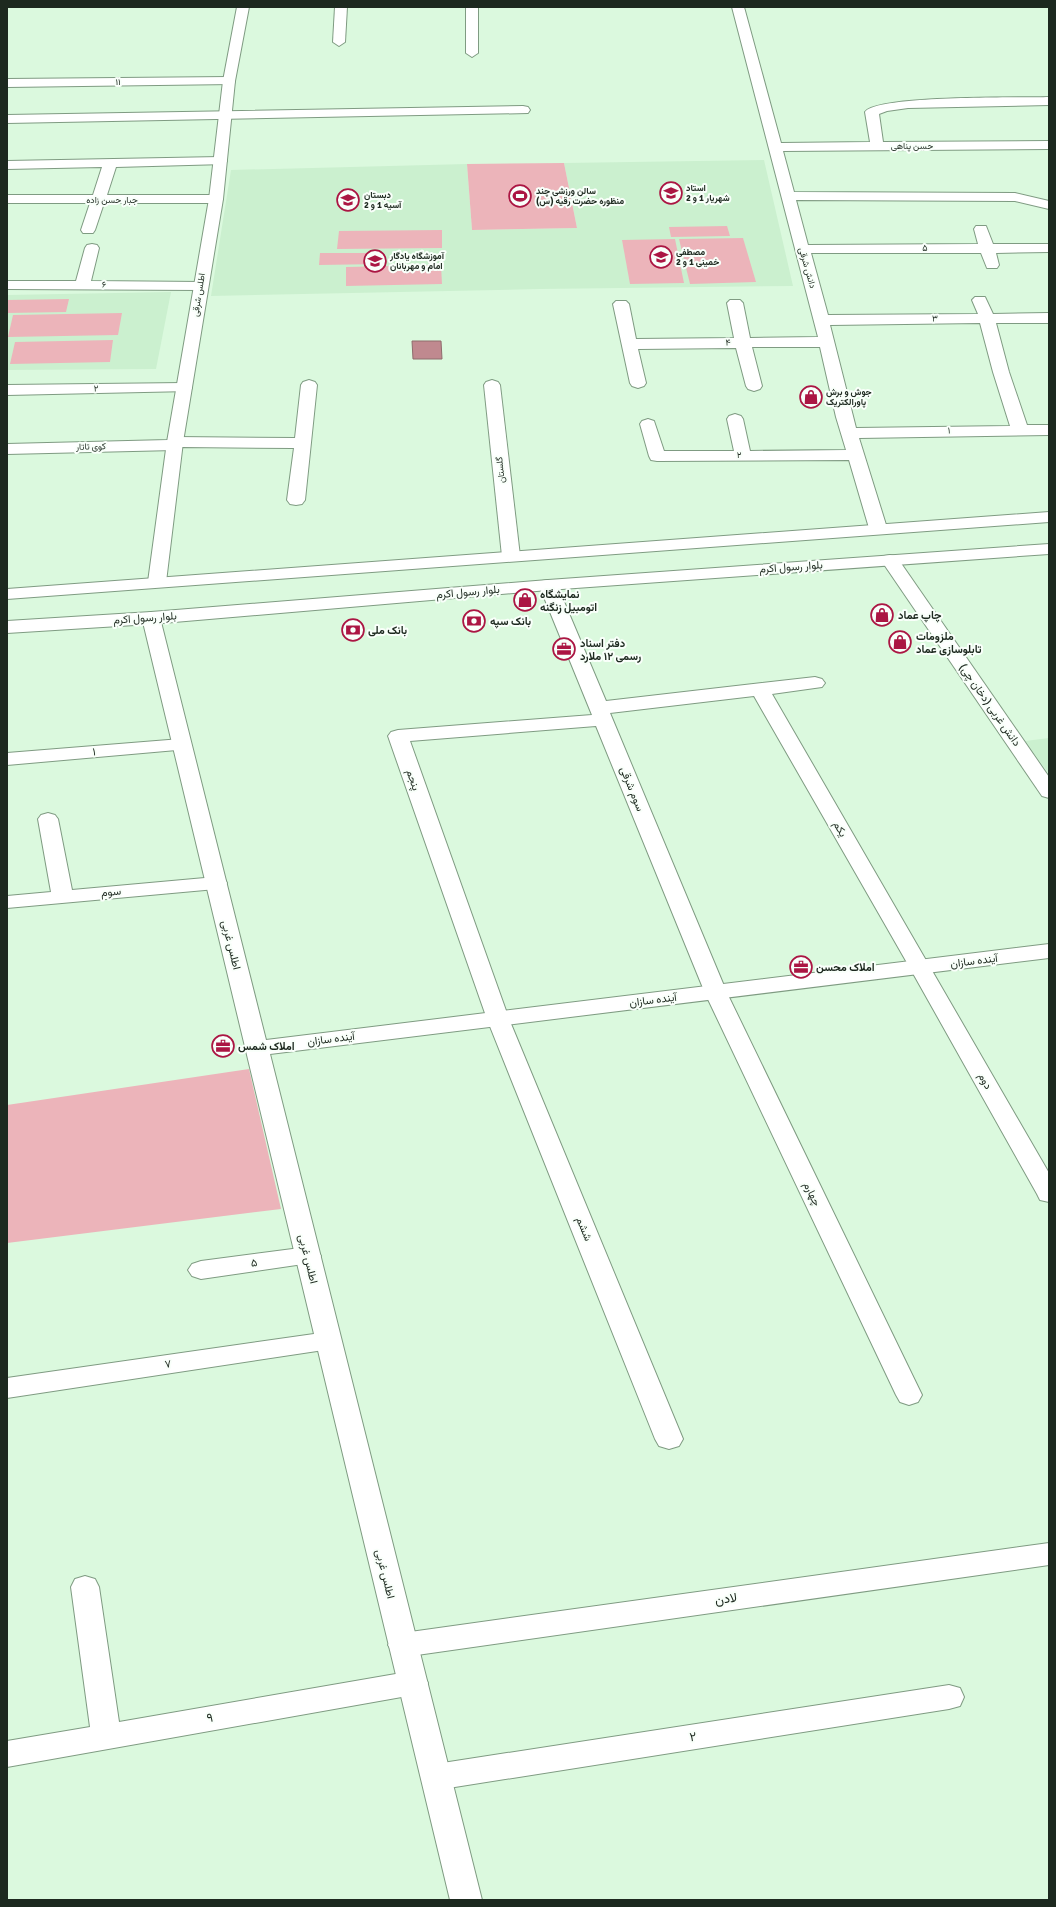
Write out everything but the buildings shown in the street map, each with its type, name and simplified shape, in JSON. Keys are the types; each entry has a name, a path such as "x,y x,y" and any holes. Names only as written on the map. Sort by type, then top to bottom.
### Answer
{"street":[{"name":"اطلس شرقی","path":"157,582 175,444 216,199 229,82 243,7"},
{"path":"339,42 341,7"},
{"path":"472,7 472,53"},
{"name":"دانش شرقی","path":"738,7 801,249 827,342 849,433 878,528"},
{"name":"۱۱","path":"7,83 229,82"},
{"path":"877,146 872,112 884,107 908,104 1049,102"},
{"path":"7,118 523,110"},
{"name":"حسن پناهی","path":"774,146 1049,145"},
{"path":"7,165 220,161"},
{"path":"88,230 96,200 110,163"},
{"path":"787,196 1015,197 1049,205"},
{"name":"جبار حسن زاده","path":"7,199 216,199"},
{"path":"981,229 992,265"},
{"path":"880,233 890,265"},
{"path":"82,285 92,248"},
{"name":"۵","path":"801,249 1049,248"},
{"name":"۶","path":"7,286 201,286"},
{"path":"980,300 1020,430"},
{"path":"735,303 754,386"},
{"path":"621,304 638,383"},
{"name":"۳","path":"821,320 1049,318"},
{"name":"۴","path":"629,344 827,342"},
{"path":"296,500 310,385"},
{"name":"گلستان","path":"492,385 511,556"},
{"name":"۲","path":"7,390 184,388"},
{"path":"735,419 743,455"},
{"name":"۲","path":"648,424 657,456 855,455"},
{"name":"۱","path":"849,433 1049,430"},
{"name":"کوی تاتار","path":"7,449 175,444 303,443"},
{"path":"7,594 878,528 1049,517"},
{"name":"بلوار رسول اکرم","path":"7,627 150,618 548,585 1049,549"},
{"name":"دانش غربی (دخان چی)","path":"890,560 1049,792"},
{"name":"سوم شرقی","path":"548,585 716,993"},
{"name":"اطلس غربی","path":"150,618 466,1900"},
{"path":"601,714 760,690 815,684"},
{"name":"یکم","path":"760,690 921,968"},
{"name":"پنجم","path":"498,1019 398,736 601,714"},
{"name":"۱","path":"7,758 181,745"},
{"path":"48,819 63,897"},
{"name":"سوم","path":"7,902 216,883"},
{"name":"آینده سازان","path":"256,1048 921,968 1049,951"},
{"name":"دوم","path":"921,968 1049,1194"},
{"name":"چهارم","path":"716,993 909,1395"},
{"name":"ششم","path":"498,1019 669,1439"},
{"name":"۵","path":"200,1270 308,1256"},
{"name":"۷","path":"7,1388 328,1341"},
{"name":"لادن","path":"403,1645 1049,1554"},
{"path":"85,1587 106,1736"},
{"name":"۹","path":"7,1754 413,1682"},
{"name":"۲","path":"436,1777 949,1697"}],"shaded area":[{"path":"764,160 793,286 540,289 211,296 231,170 467,164 472,230 577,228 564,163"},
{"name":"سالن ورزشی چند منظوره حضرت رقیه (س)","path":"564,163 577,228 472,230 467,164"},
{"path":"727,226 730,236 671,237 669,227"},
{"path":"442,230 442,248 337,249 339,231"},
{"path":"743,238 756,282 690,284 679,239"},
{"path":"675,239 684,283 630,284 622,240"},
{"path":"320,253 383,253 382,264 319,265"},
{"path":"441,265 442,284 346,286 346,267"},
{"path":"171,292 156,369 7,370 7,295"},
{"path":"69,299 66,312 7,313 7,300"},
{"path":"122,313 118,335 8,337 13,315"},
{"path":"113,340 110,362 10,364 15,342"},
{"path":"412,341 441,341 442,359 413,359"},
{"path":"1049,738 1049,774 1025,741"},
{"path":"249,1069 281,1209 7,1243 7,1105"}],"place":[{"name":"استاد شهریار 1 و 2","path":"671,193"},
{"name":"سالن ورزشی چند منظوره حضرت رقیه (س)","path":"520,196"},
{"name":"دبستان آسیه 1 و 2","path":"348,200"},
{"name":"مصطفی خمینی 1 و 2","path":"661,257"},
{"name":"آموزشگاه یادگار امام و مهربانان","path":"375,261"},
{"name":"جوش و برش پاورالکتریک","path":"811,397"},
{"name":"نمایشگاه اتومبیل زنگنه","path":"525,600"},
{"name":"چاپ عماد","path":"882,615"},
{"name":"بانک سپه","path":"474,621"},
{"name":"بانک ملی","path":"353,630"},
{"name":"ملزومات تابلوسازی عماد","path":"900,642"},
{"name":"دفتر اسناد رسمی ۱۲ ملارد","path":"564,649"},
{"name":"املاک محسن","path":"801,967"},
{"name":"املاک شمس","path":"223,1046"}]}
